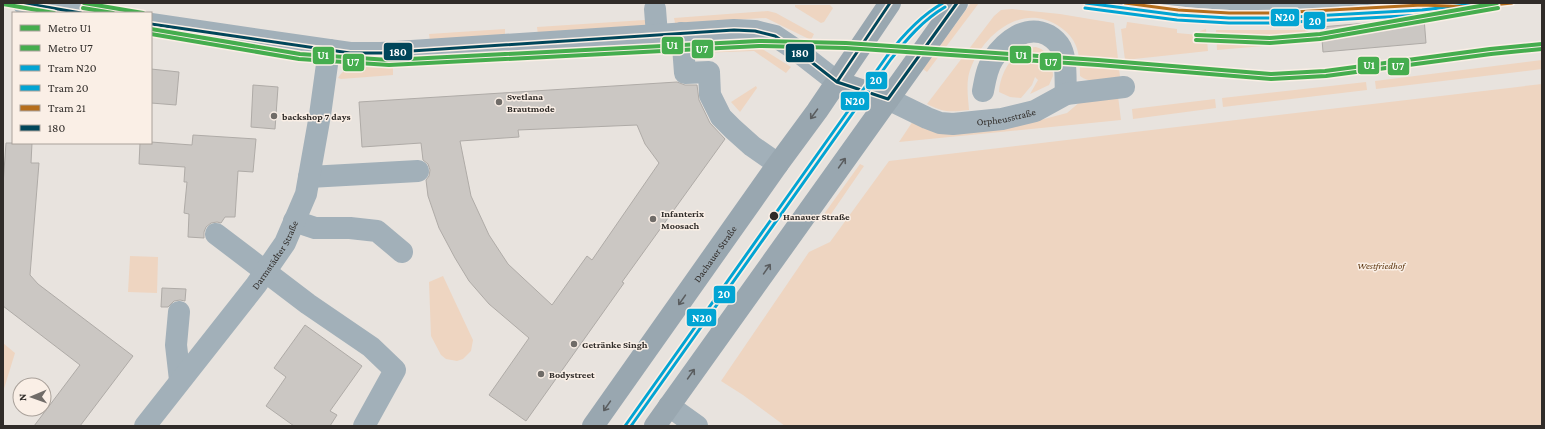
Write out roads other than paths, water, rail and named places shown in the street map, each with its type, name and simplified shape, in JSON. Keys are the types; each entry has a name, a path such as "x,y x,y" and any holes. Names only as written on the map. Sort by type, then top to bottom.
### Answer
{"main road":[{"name":"Dachauer Straße","path":"593,426 836,82 890,3"},
{"path":"655,426 957,3"},
{"path":"836,82 888,99"}],"street":[{"path":"23,3 75,12"},
{"path":"1128,3 1176,10 1242,13 1387,7 1434,3"},
{"path":"655,9 657,35"},
{"path":"152,24 350,53 381,53 734,30 755,31 776,36 836,82"},
{"path":"983,91 988,70 993,59 1000,50 1008,42 1023,33 1038,32 1055,40 1060,47 1064,63 1066,94"},
{"path":"682,33 685,73 709,72 710,95 721,116 752,146 778,164"},
{"name":"Darmstädter Straße","path":"145,426 266,272 285,243 306,194 320,115 329,50"},
{"name":"Orpheusstraße","path":"888,99 934,121 953,124 1002,119 1035,112 1066,94 1124,87"},
{"path":"309,177 418,171"},
{"path":"294,222 314,228 350,228 378,231 402,252"},
{"path":"216,234 308,304 371,347 395,370 364,426"},
{"path":"179,312 176,345 180,380"},
{"path":"669,406 697,426"}],"metro line":[{"name":"U1","path":"84,3 137,12"},
{"name":"U1","path":"1196,35 1270,38 1320,34 1497,3"},
{"name":"U1","path":"3,4 48,12"},
{"name":"U7","path":"83,8 107,12"},
{"name":"U7","path":"1196,40 1270,43 1320,39 1498,8"},
{"name":"U1","path":"152,29 300,54 389,60 759,41 846,43 1098,60 1271,74 1325,71 1490,49 1542,44"},
{"name":"U7","path":"152,34 299,59 389,65 759,46 846,48 1098,65 1271,79 1326,76 1491,54 1542,49"}],"tram line":[{"name":"N20","path":"625,426 887,56 912,26 943,3"},
{"name":"N20","path":"1086,3 1178,15 1229,18 1276,18 1422,10 1484,3"},
{"name":"21","path":"1125,3 1178,10 1229,13 1276,13 1422,5 1472,7 1512,3"},
{"name":"20","path":"631,426 891,59 922,24 945,7"},
{"name":"20","path":"1085,8 1177,20 1229,23 1276,23 1422,15 1485,8"}],"place":[{"name":"Svetlana Brautmode","path":"499,102"},
{"name":"backshop 7 days","path":"274,116"},
{"name":"Hanauer Straße","path":"774,216"},
{"name":"Infanterix Moosach","path":"653,219"},
{"name":"Getränke Singh","path":"574,344"},
{"name":"Bodystreet","path":"541,374"}],"park label":[{"name":"Westfriedhof","path":"1381,265"}]}
